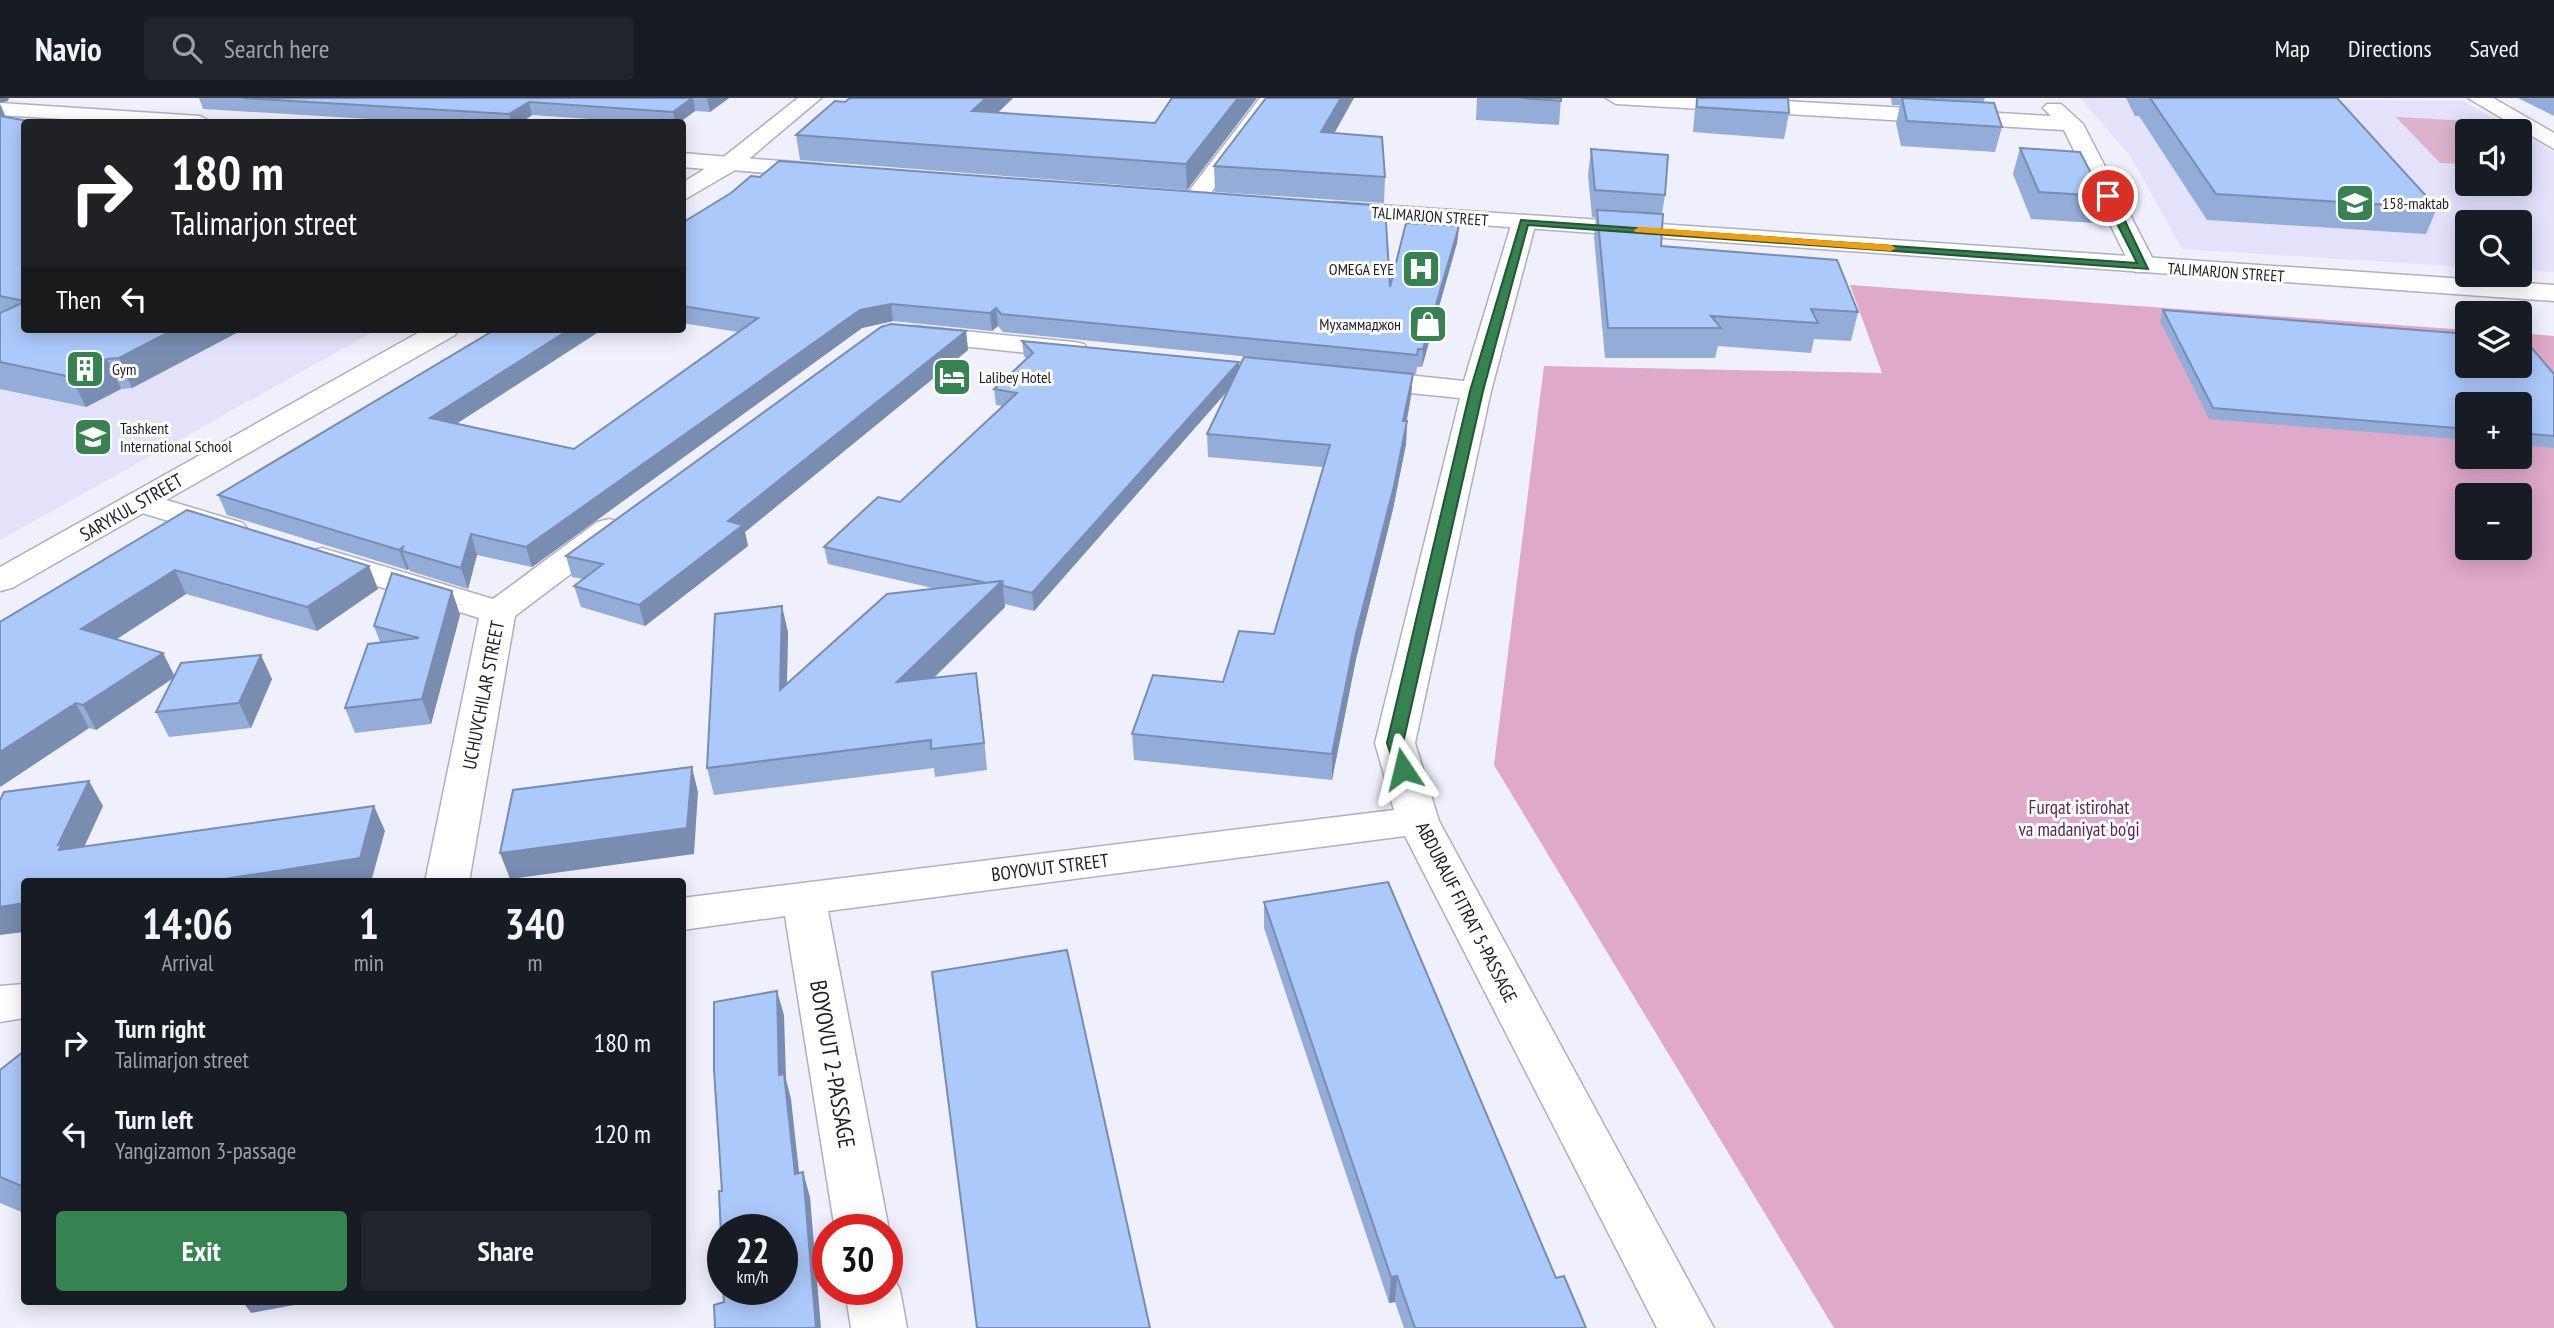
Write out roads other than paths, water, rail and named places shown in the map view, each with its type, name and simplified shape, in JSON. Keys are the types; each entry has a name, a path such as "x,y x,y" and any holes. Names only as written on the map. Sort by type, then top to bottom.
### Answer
{"street":[{"path":"686,191 729,164 811,98"},
{"path":"1194,200 1271,98"},
{"path":"1616,98 1733,101 2072,124"},
{"path":"2043,98 2072,124 2144,267"},
{"path":"2478,98 2554,142"},
{"path":"0,109 154,119"},
{"path":"686,160 850,173"},
{"path":"1167,198 1222,201"},
{"name":"TALIMARJON STREET","path":"1318,208 2144,267 2554,293"},
{"name":"ABDURAUF FITRAT 5-PASSAGE","path":"1524,222 1476,391 1395,743 1418,821 1686,1328"},
{"path":"884,334 894,332 1102,353"},
{"name":"SARYKUL STREET","path":"0,582 438,333"},
{"path":"1324,376 1476,391"},
{"path":"140,502 498,612"},
{"name":"UCHUVCHILAR STREET","path":"448,878 498,612 630,513"},
{"name":"BOYOVUT STREET","path":"686,913 1418,821"},
{"name":"BOYOVUT 2-PASSAGE","path":"804,898 859,1214"},
{"path":"0,1004 21,1001"},
{"path":"875,1305 879,1328"}],"place":[{"name":"158-maktab","path":"2355,203"},
{"name":"OMEGA EYE","path":"1421,269"},
{"name":"Мухаммаджон","path":"1428,324"},
{"name":"Gym","path":"85,369"},
{"name":"Lalibey Hotel","path":"952,377"},
{"name":"Tashkent International School","path":"93,437"}],"park label":[{"name":"Furqat istirohat va madaniyat bo'gi","path":"2079,818"}]}
